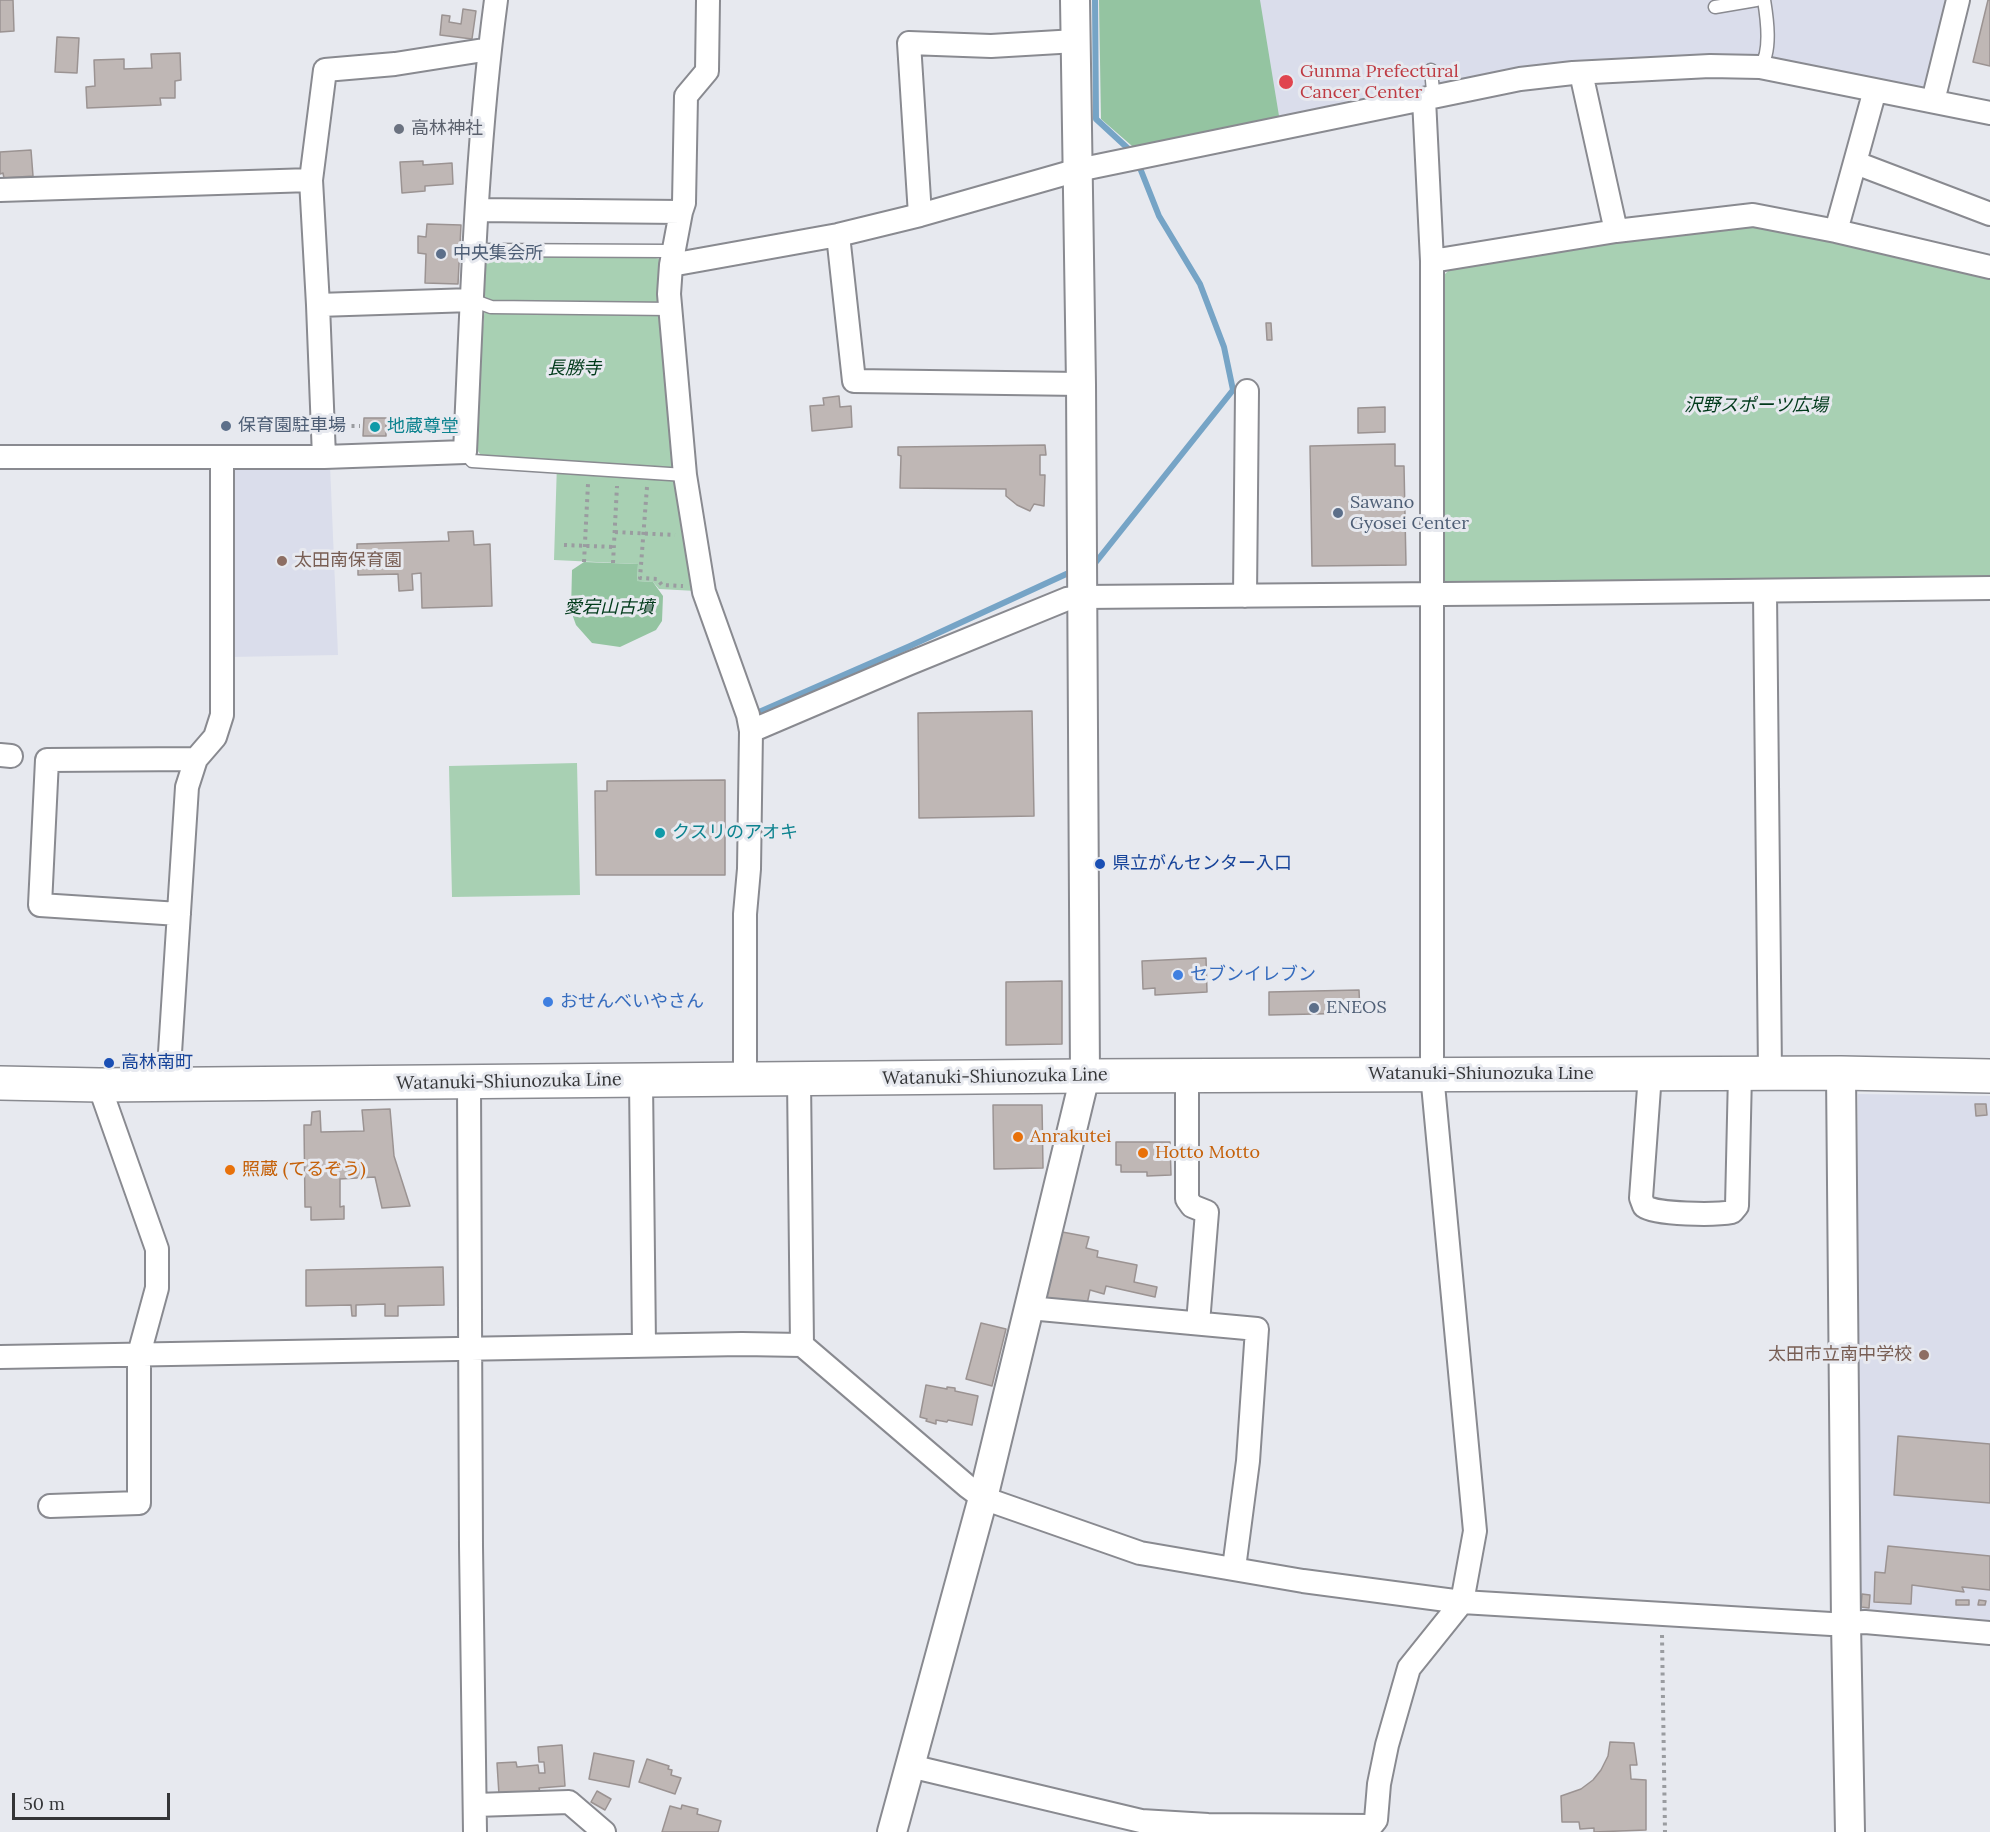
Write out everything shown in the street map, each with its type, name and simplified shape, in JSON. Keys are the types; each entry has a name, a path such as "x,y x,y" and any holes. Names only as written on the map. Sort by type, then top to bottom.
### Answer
{"main road":[{"name":"Watanuki-Shiunozuka Line","path":"0,1083 99,1085 469,1083 1432,1074 1841,1073 1990,1076"}],"street":[{"path":"0,458 324,457 465,452 477,210 496,0"},
{"path":"708,0 707,71 686,96 684,203 673,257 669,294 686,475 704,592 748,715 751,731 746,914 745,1080"},
{"path":"892,1832 983,1498 1085,1076 1081,384 1075,0"},
{"path":"1933,101 1959,0"},
{"path":"920,215 909,43 991,46 1076,41"},
{"path":"324,457 311,180 325,70 395,64 490,49"},
{"path":"673,257 838,235 920,215 1078,170 1520,79 1581,72 1710,66 1760,67 1990,113"},
{"path":"1581,72 1616,231"},
{"path":"1836,231 1875,90"},
{"path":"910,1766 1141,1821 1208,1825 1371,1826 1376,1820 1378,1784 1409,1668 1462,1602 1475,1531 1432,1074 1432,261 1424,99"},
{"path":"1856,163 1990,214"},
{"path":"0,190 311,180"},
{"path":"477,210 681,212"},
{"path":"1432,261 1616,231 1753,215 1836,231 1990,267"},
{"path":"838,235 854,381 1081,384"},
{"path":"318,305 472,300"},
{"path":"1245,596 1247,391"},
{"path":"168,1084 187,787 196,759 215,737 222,715 222,457"},
{"path":"751,731 1067,599 1082,597 1990,588"},
{"path":"1650,1074 1641,1198 1644,1206 1655,1212 1732,1212 1737,1206 1755,1073 1766,592"},
{"path":"179,914 40,906 47,760 196,759"},
{"path":"1841,1073 1850,1832"},
{"path":"1187,1075 1187,1199 1192,1206 1207,1212 1198,1323"},
{"path":"799,1079 802,1345"},
{"path":"641,1080 644,1346"},
{"path":"469,1083 471,1546 476,1832"},
{"path":"50,1506 139,1503 139,1354 157,1288 157,1249 99,1085"},
{"path":"1029,1308 1257,1329 1248,1461 1234,1568"},
{"path":"0,1357 802,1345 983,1498 1140,1553 1303,1581 1462,1602 1831,1624 1865,1622 1990,1633"},
{"path":"475,1805 569,1802 604,1832"}],"lane":[{"path":"1716,7 1756,0"},
{"path":"1760,67 1765,62 1768,25 1764,0"},
{"path":"1424,99 1433,91 1431,70"},
{"path":"475,250 667,251 673,257"},
{"path":"472,300 491,307 671,309"},
{"path":"465,452 472,461 686,475"}],"path":[{"path":"584,561 589,469"},
{"path":"613,563 618,471"},
{"path":"648,473 640,578 657,579 662,585 684,586"},
{"path":"615,532 677,535"},
{"path":"564,545 614,548"},
{"path":"1661,1614 1665,1832"}],"shaded area":[{"name":"Gunma Prefectural Cancer Center","path":"1099,0 1948,0 1926,90 1706,58 1139,152 1101,119"},
{"name":"太田南保育園","path":"330,465 338,655 230,657 231,466"},
{"name":"太田市立南中学校","path":"1858,1094 1990,1096 1990,1625 1857,1613"}],"green space":[{"path":"1099,0 1260,0 1280,122 1139,152 1101,119"},
{"name":"沢野スポーツ広場","path":"1769,226 1990,275 1990,581 1443,590 1442,277 1451,268 1583,245"},
{"name":"長勝寺","path":"482,254 646,256 665,260 696,591 659,589 653,582 637,581 638,564 554,560 557,463 483,458 472,443 485,306"},
{"name":"愛宕山古墳","path":"584,562 638,564 637,581 653,582 663,596 662,621 656,630 620,647 592,643 576,625 571,611 572,570"},
{"path":"577,763 580,895 452,897 449,766"}],"building":[{"path":"0,0 13,0 14,31 0,32"},
{"path":"1988,0 1990,0 1990,66 1973,62"},
{"path":"463,9 476,11 472,39 440,35 442,15 450,16 449,22 461,24"},
{"path":"57,37 79,38 77,73 55,72"},
{"path":"180,53 181,80 175,81 175,98 160,98 161,105 87,108 86,87 95,86 94,60 124,59 124,69 152,68 151,54"},
{"path":"31,150 33,176 4,178 3,173 0,174 0,152"},
{"path":"423,161 423,165 452,163 453,184 425,186 425,191 402,193 400,162"},
{"name":"中央集会所","path":"427,224 461,225 458,284 425,283 426,254 418,253 418,236 426,237"},
{"path":"1266,323 1271,323 1272,340 1267,340"},
{"path":"839,396 840,407 851,406 852,427 812,431 810,406 824,405 823,398"},
{"path":"1385,407 1385,432 1358,433 1358,408"},
{"name":"地蔵尊堂","path":"364,418 386,418 386,436 363,436"},
{"path":"1395,444 1395,466 1404,466 1406,565 1312,566 1310,446"},
{"path":"1045,445 1046,455 1040,455 1040,475 1045,475 1044,506 1034,504 1030,511 1017,505 1006,496 1006,489 900,488 901,456 898,455 898,447"},
{"path":"473,531 474,545 490,544 492,606 422,608 421,573 412,574 413,590 399,591 398,574 358,575 358,566 354,566 357,544 449,541 448,532"},
{"path":"1032,711 1034,816 919,818 918,713"},
{"name":"クスリのアオキ","path":"725,780 725,875 596,875 595,791 607,791 607,781"},
{"path":"1206,958 1207,992 1155,995 1155,988 1143,989 1142,961"},
{"path":"1062,981 1062,1044 1006,1045 1006,982"},
{"path":"1359,990 1360,1013 1269,1015 1269,992"},
{"path":"1975,1104 1986,1104 1987,1115 1976,1116"},
{"name":"Anrakutei","path":"993,1105 1042,1105 1043,1168 994,1169"},
{"path":"390,1109 394,1156 410,1206 382,1208 375,1177 340,1179 340,1207 344,1206 344,1219 311,1220 311,1207 305,1207 304,1125 311,1125 312,1112 320,1111 321,1132 364,1131 362,1110"},
{"name":"Hotto Motto","path":"1116,1142 1170,1142 1171,1175 1147,1176 1147,1172 1121,1172 1121,1165 1116,1165"},
{"path":"1057,1231 1089,1237 1086,1248 1098,1251 1097,1257 1137,1265 1134,1282 1157,1287 1155,1297 1106,1286 1104,1294 1090,1290 1086,1309 1043,1300"},
{"path":"443,1267 444,1305 398,1306 398,1316 385,1316 385,1304 356,1305 356,1316 352,1316 351,1305 306,1306 306,1270"},
{"path":"981,1323 1006,1329 992,1386 966,1379"},
{"path":"926,1385 947,1389 947,1387 955,1388 955,1391 978,1396 972,1425 948,1420 947,1422 936,1420 936,1424 920,1417"},
{"path":"1898,1436 1990,1444 1990,1503 1894,1495"},
{"path":"1888,1546 1990,1556 1990,1590 1962,1587 1964,1592 1912,1585 1911,1604 1874,1602 1875,1572 1885,1573"},
{"path":"1862,1594 1870,1595 1869,1608 1861,1607"},
{"path":"1956,1600 1969,1600 1969,1605 1956,1605"},
{"path":"1979,1600 1986,1601 1985,1605 1978,1605"},
{"path":"1610,1742 1634,1743 1637,1765 1630,1765 1631,1779 1646,1780 1646,1830 1594,1832 1594,1828 1580,1829 1579,1822 1562,1822 1561,1796 1581,1789 1593,1780 1608,1756"},
{"path":"562,1745 565,1786 539,1788 540,1792 499,1795 497,1763 516,1762 517,1767 538,1765 539,1773 545,1773 544,1762 539,1762 538,1747"},
{"path":"594,1753 634,1761 629,1787 589,1779"},
{"path":"647,1759 669,1766 668,1769 672,1770 671,1775 681,1778 675,1794 639,1782"},
{"path":"597,1791 611,1799 605,1810 591,1802"},
{"path":"682,1805 698,1809 697,1814 721,1821 718,1832 662,1832 670,1806 681,1809"}],"waterway":[{"path":"1095,0 1096,119 1134,154"},
{"path":"1090,564 1096,562 1233,390 1224,347 1200,284 1159,216 1138,163"},
{"path":"759,712 1075,570"}],"place":[{"name":"Gunma Prefectural Cancer Center","path":"1286,82"},
{"name":"高林神社","path":"399,129"},
{"name":"中央集会所","path":"441,254"},
{"name":"保育園駐車場","path":"226,426"},
{"name":"地蔵尊堂","path":"375,427"},
{"name":"Sawano Gyosei Center","path":"1338,513"},
{"name":"太田南保育園","path":"282,561"},
{"name":"クスリのアオキ","path":"660,833"},
{"name":"県立がんセンター入口","path":"1100,864"},
{"name":"セブンイレブン","path":"1178,975"},
{"name":"おせんべいやさん","path":"548,1002"},
{"name":"ENEOS","path":"1314,1008"},
{"name":"高林南町","path":"109,1063"},
{"name":"Anrakutei","path":"1018,1137"},
{"name":"Hotto Motto","path":"1143,1153"},
{"name":"照蔵 (てるぞう)","path":"230,1170"},
{"name":"太田市立南中学校","path":"1924,1355"}]}
